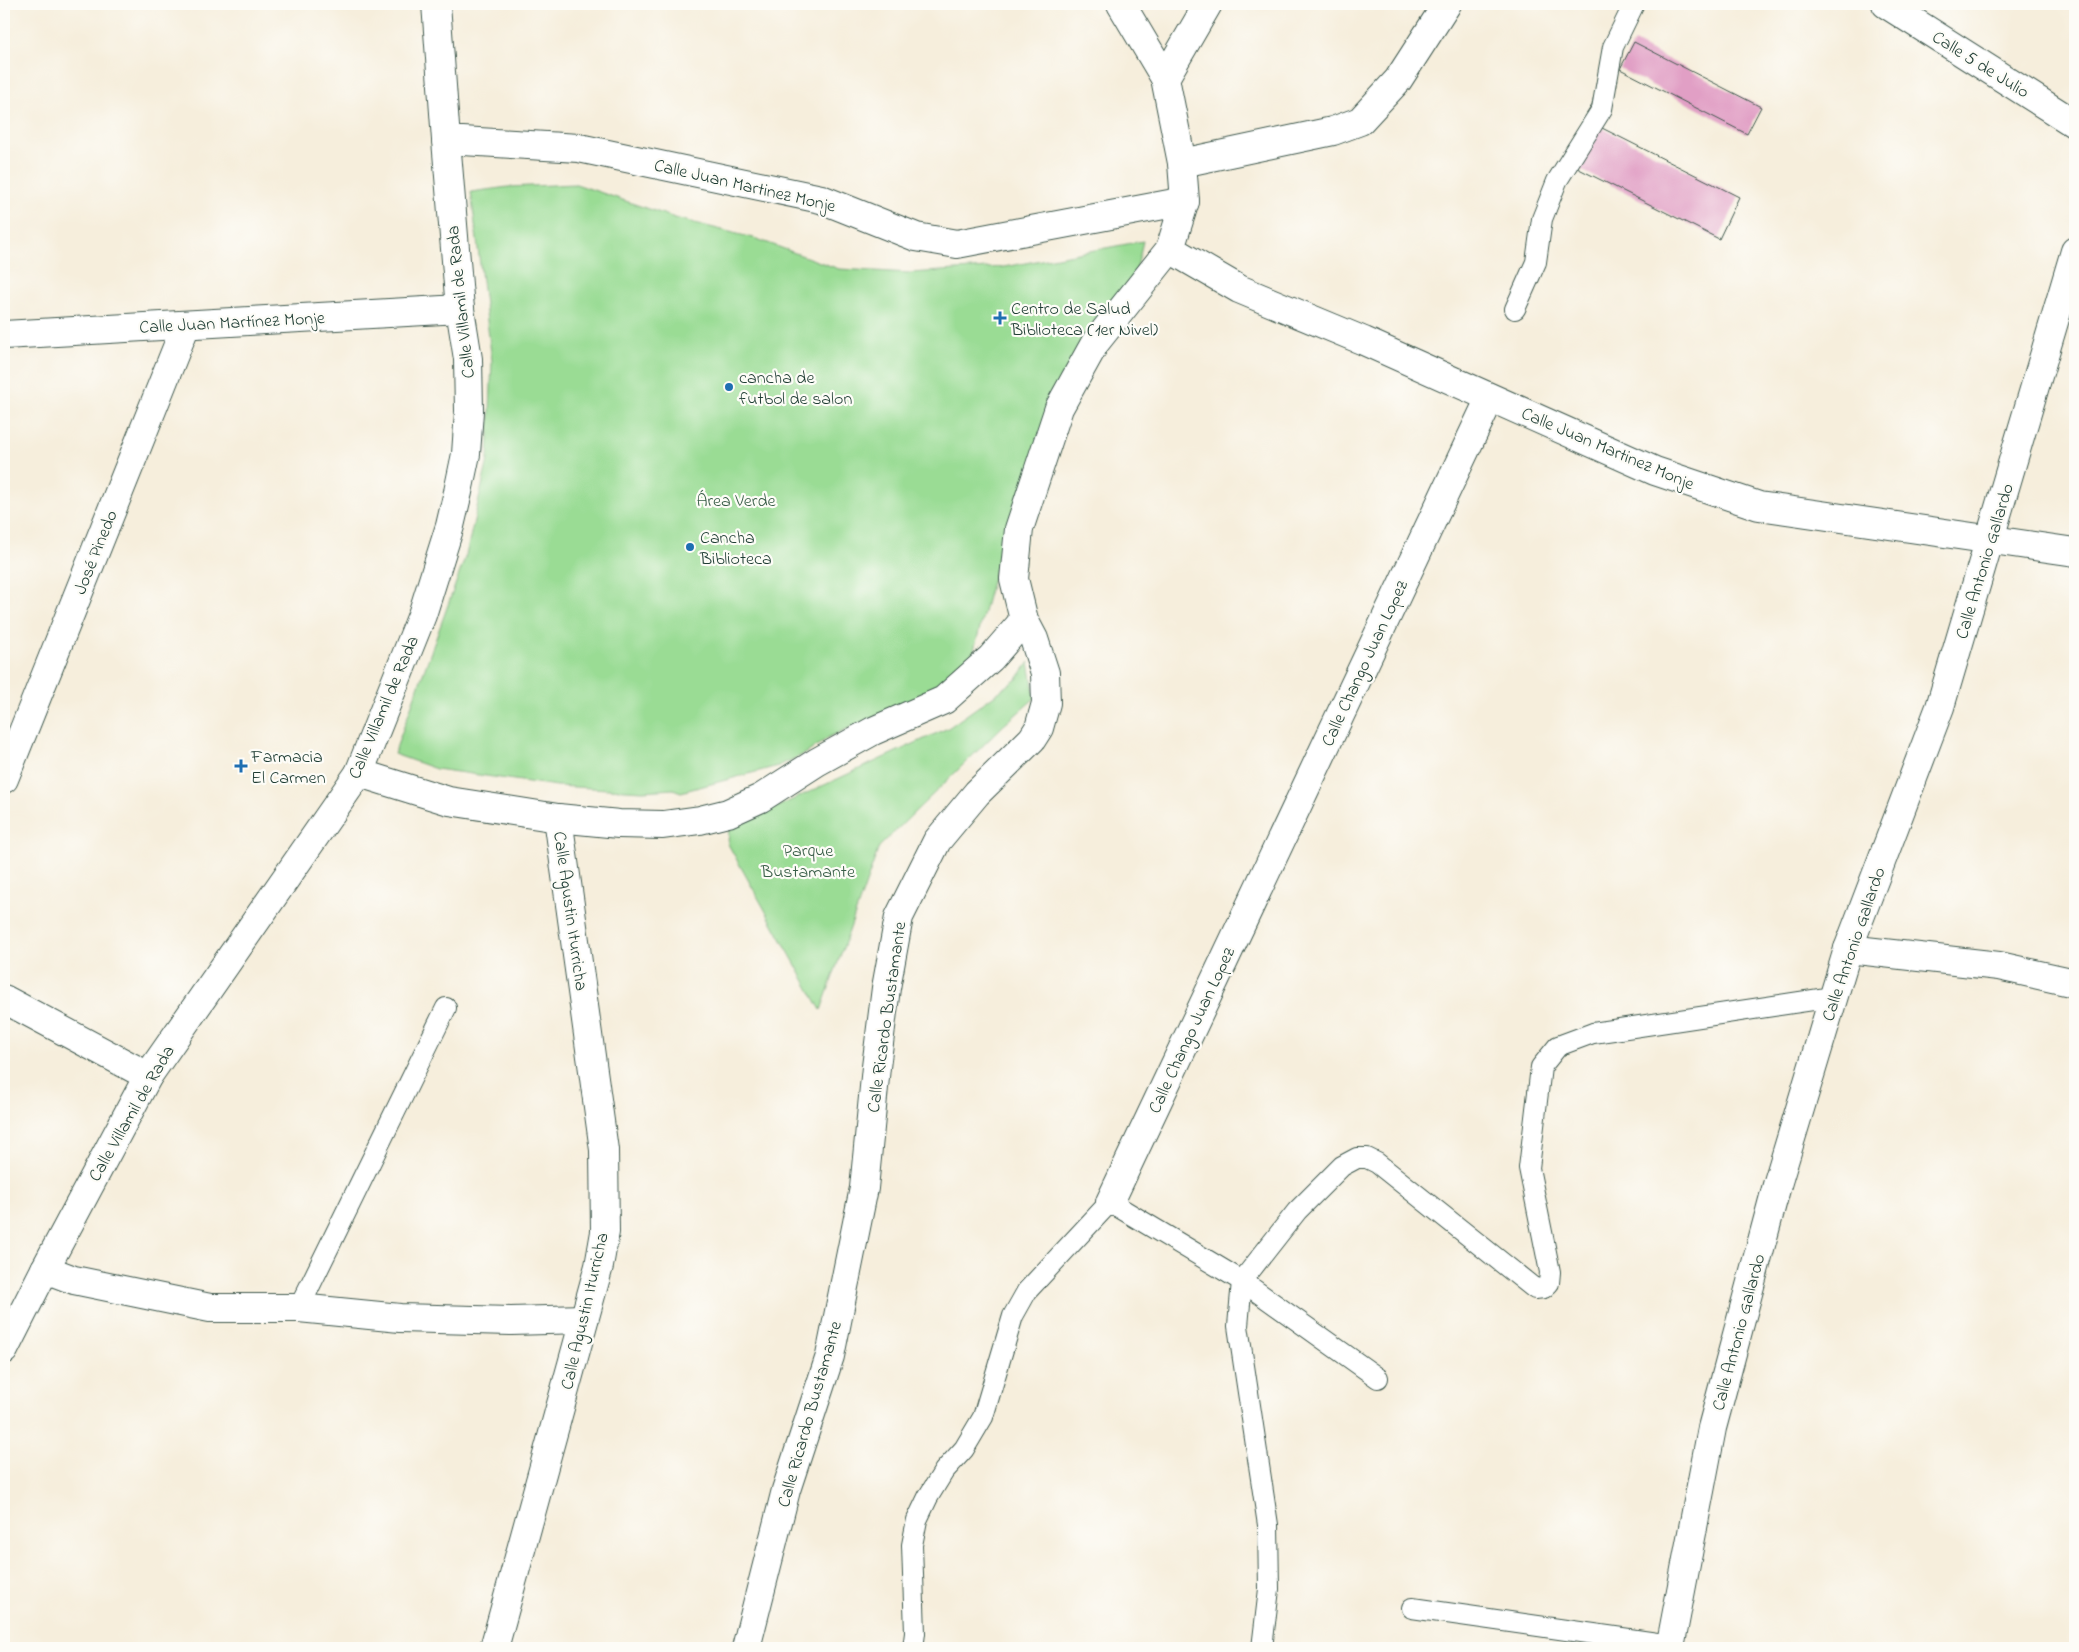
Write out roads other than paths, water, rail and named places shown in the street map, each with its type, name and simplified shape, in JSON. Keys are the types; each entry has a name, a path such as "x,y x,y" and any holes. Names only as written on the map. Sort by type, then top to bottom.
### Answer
{"street":[{"name":"Calle Villamil de Rada","path":"4,1350 148,1076 359,773 422,615 450,526 458,492 466,454 469,412 468,359 460,309 436,4"},
{"name":"Calle Ricardo Bustamante","path":"746,1648 786,1490 830,1356 864,1188 886,988 899,917 937,841 977,793 1032,739 1038,728 1046,703 1045,673 1034,639 1024,620 1014,580 1019,529 1059,408 1095,343 1170,249 1185,201 1182,163 1165,78 1121,4"},
{"path":"1165,78 1208,4"},
{"path":"1182,163 1333,131 1360,121 1398,80 1447,4"},
{"name":"Calle 5 de Julio","path":"1886,4 2075,124"},
{"name":"Calle Juan Martinez Monje","path":"446,140 579,148 821,199 916,238 957,244 1185,201"},
{"name":"Calle Juan Martinez Monje","path":"1170,249 1239,289 1364,341 1655,472 1759,506 2075,552"},
{"name":"Calle Antonio Gallardo","path":"1671,1647 1712,1428 1777,1185 1848,949 1940,707 2075,250"},
{"name":"Calle Juan Martínez Monje","path":"4,335 460,309"},
{"name":"José Pinedo","path":"4,779 186,325"},
{"name":"Calle Chango Juan Lopez","path":"1110,1202 1490,398"},
{"path":"359,773 449,800 558,818 619,824 663,825 700,820 728,813 761,798 818,762 873,732 944,700 991,658 1024,620"},
{"name":"Calle Agustin Iturricha","path":"494,1648 599,1266 605,1232 604,1150 558,818"},
{"path":"1848,949 1999,966 2075,983"},
{"path":"4,999 148,1076"},
{"path":"45,1269 74,1280 210,1308 300,1308 400,1318 511,1321 584,1319"}],"lane":[{"path":"1515,309 1536,262 1542,218 1558,181 1602,109 1613,47 1634,4"},
{"path":"1262,1648 1269,1589 1268,1526 1238,1326 1242,1281 1304,1204 1342,1166 1357,1158 1367,1158 1377,1163 1535,1289 1544,1288 1549,1283 1550,1272 1529,1168 1541,1067 1558,1046 1592,1033 1833,997"},
{"path":"300,1308 446,1008"},
{"path":"1110,1202 1242,1281 1378,1378"},
{"name":"Calle Chango Juan Lopez","path":"914,1648 912,1545 917,1520 944,1471 964,1449 983,1418 1012,1316 1027,1291 1110,1202"},
{"path":"1412,1608 1671,1647"}],"place":[{"name":"Centro de Salud Biblioteca (1er Nivel)","path":"1000,318"},
{"name":"cancha de futbol de salon","path":"729,387"},
{"name":"Cancha Biblioteca","path":"690,547"},
{"name":"Farmacia El Carmen","path":"241,766"}],"park label":[{"name":"Área Verde","path":"736,500"},
{"name":"Parque Bustamante","path":"808,860"}]}
